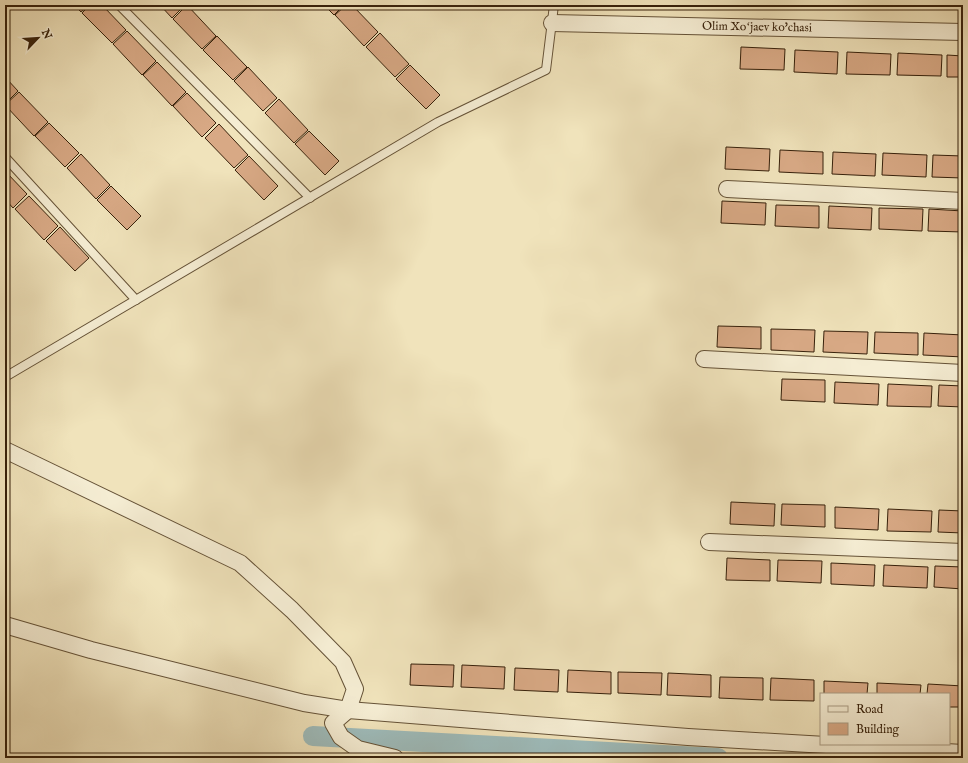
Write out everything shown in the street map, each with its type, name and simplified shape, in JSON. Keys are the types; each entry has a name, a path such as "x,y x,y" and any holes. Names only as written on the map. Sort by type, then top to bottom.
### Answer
{"street":[{"name":"Olim Xoʻjaev ko'chasi","path":"552,23 963,32"},
{"path":"727,189 963,201"},
{"path":"704,360 963,373"},
{"path":"5,450 240,563 292,610 342,662 356,689 348,710 333,723 341,737 358,749 393,758"},
{"path":"709,542 963,552"},
{"path":"5,624 114,656 304,702 348,710 688,737 820,745"},
{"path":"826,745 963,753"}],"lane":[{"path":"119,5 310,198"},
{"path":"5,377 438,122 546,70 554,5"},
{"path":"5,157 136,300"}],"building":[{"path":"74,5 89,5 81,12"},
{"path":"90,5 102,5 126,30 112,43 82,13"},
{"path":"160,5 185,5 172,18"},
{"path":"187,5 216,36 202,49 173,19"},
{"path":"324,5 344,5 334,15"},
{"path":"346,5 352,5 378,32 364,46 335,15"},
{"path":"127,31 156,61 142,75 113,44"},
{"path":"380,33 409,64 395,77 366,47"},
{"path":"217,36 247,67 233,80 203,50"},
{"path":"741,47 785,49 784,70 740,69"},
{"path":"795,50 838,52 837,74 794,72"},
{"path":"847,52 891,54 890,75 846,74"},
{"path":"898,53 942,55 941,76 897,75"},
{"path":"947,55 963,56 963,77 947,77"},
{"path":"157,62 186,92 172,106 143,75"},
{"path":"410,65 440,95 426,109 396,79"},
{"path":"248,67 277,98 263,111 234,81"},
{"path":"5,77 18,91 5,104"},
{"path":"19,92 48,122 34,136 5,105"},
{"path":"187,93 216,123 202,137 173,106"},
{"path":"279,99 308,130 294,143 265,113"},
{"path":"49,123 79,153 65,167 35,136"},
{"path":"219,124 248,155 234,168 205,138"},
{"path":"309,131 339,161 325,175 295,144"},
{"path":"726,147 770,149 769,171 725,169"},
{"path":"780,150 823,152 823,174 779,172"},
{"path":"833,152 876,154 875,176 832,174"},
{"path":"883,153 927,155 926,177 882,175"},
{"path":"81,154 110,185 96,199 67,168"},
{"path":"933,155 963,156 963,178 932,177"},
{"path":"249,156 278,186 264,200 235,170"},
{"path":"5,171 27,194 13,208 5,199"},
{"path":"111,186 141,216 127,230 97,200"},
{"path":"29,196 58,226 44,240 15,209"},
{"path":"722,201 766,203 765,225 721,223"},
{"path":"776,205 819,206 819,228 775,226"},
{"path":"829,206 872,208 871,230 828,228"},
{"path":"879,208 923,209 922,231 879,229"},
{"path":"929,209 963,211 963,232 928,231"},
{"path":"60,227 89,258 75,271 46,241"},
{"path":"718,326 761,327 761,349 717,347"},
{"path":"771,329 815,330 814,352 771,350"},
{"path":"824,331 868,332 867,354 823,352"},
{"path":"875,332 918,333 918,355 874,353"},
{"path":"924,333 963,335 963,357 923,355"},
{"path":"782,379 825,380 825,402 781,400"},
{"path":"835,382 879,384 878,405 834,403"},
{"path":"888,384 932,386 931,407 887,406"},
{"path":"939,385 963,386 963,407 938,406"},
{"path":"731,502 775,504 774,526 730,524"},
{"path":"782,504 825,505 825,527 781,525"},
{"path":"835,507 879,509 878,530 835,528"},
{"path":"888,509 932,511 931,532 887,531"},
{"path":"939,510 963,511 963,533 938,532"},
{"path":"727,558 770,560 770,581 726,580"},
{"path":"778,560 822,561 821,583 777,581"},
{"path":"831,563 875,565 874,586 831,584"},
{"path":"884,565 928,567 927,588 883,586"},
{"path":"935,566 963,567 963,589 934,587"},
{"path":"411,664 454,665 453,687 410,685"},
{"path":"462,665 505,667 504,689 461,687"},
{"path":"515,668 559,670 558,692 514,690"},
{"path":"568,670 611,672 611,694 567,692"},
{"path":"618,672 662,673 661,695 618,693"},
{"path":"668,673 711,675 711,697 667,695"},
{"path":"720,677 763,678 763,700 719,698"},
{"path":"771,678 814,680 814,701 770,700"},
{"path":"824,681 868,683 867,693 824,693"},
{"path":"877,683 921,685 920,693 877,693"},
{"path":"928,684 963,686 963,707 950,707 950,693 927,693"}],"waterway":[{"path":"313,736 718,758"}]}
